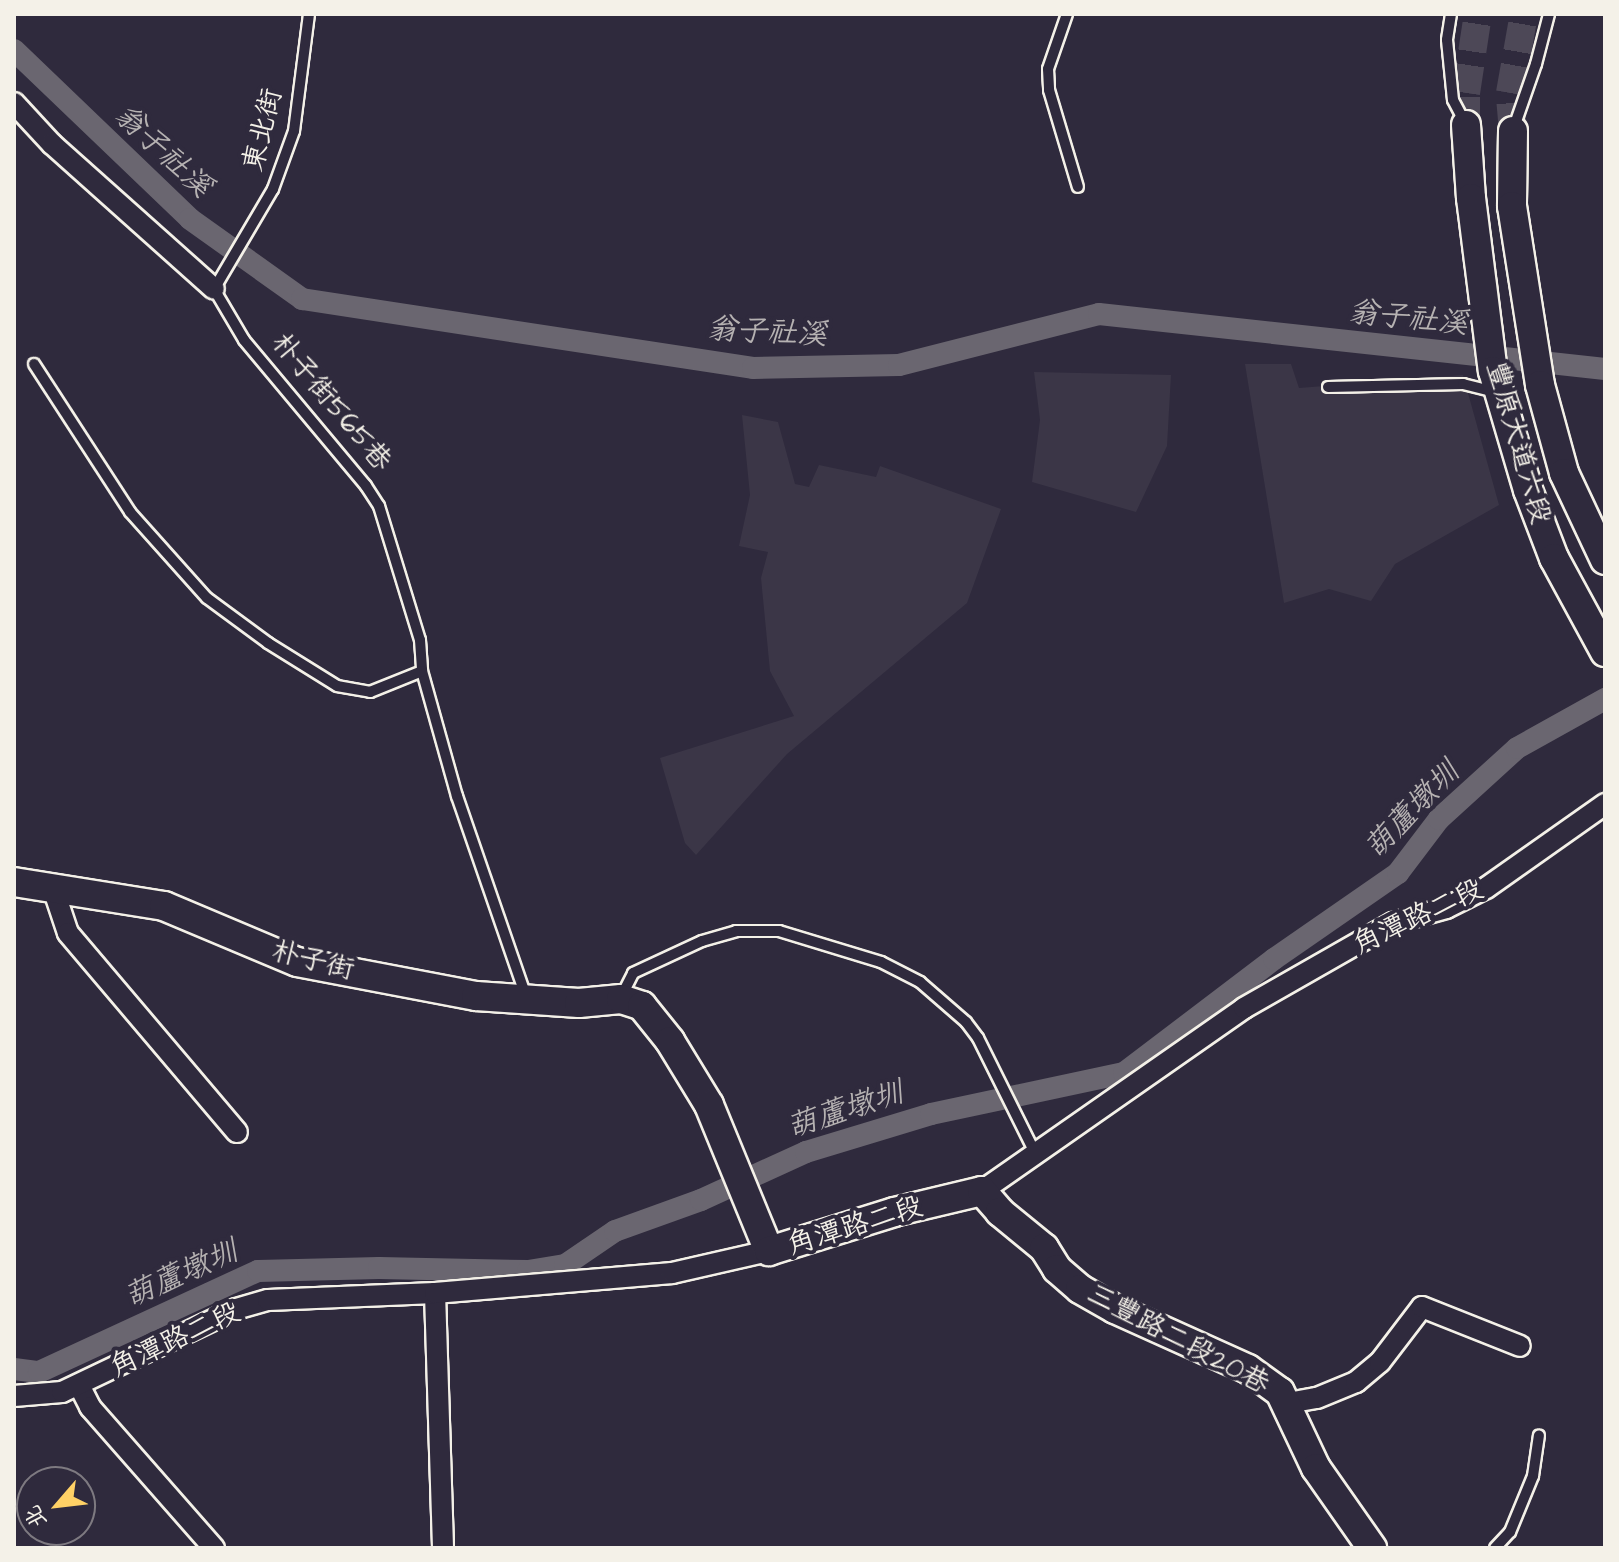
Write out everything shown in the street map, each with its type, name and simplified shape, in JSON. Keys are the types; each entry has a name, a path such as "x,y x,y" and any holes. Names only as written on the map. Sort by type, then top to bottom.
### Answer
{"street":[{"name":"朴子街565巷","path":"14,103 52,144 217,284"},
{"name":"豐原大道六段","path":"1466,125 1471,198 1496,382 1528,490 1554,558 1605,652"},
{"name":"豐原大道六段","path":"1513,131 1512,206 1540,385 1564,473 1605,560"},
{"name":"角潭路二段","path":"14,1396 62,1392 252,1304 288,1298 435,1293 672,1273 769,1251 894,1212 982,1191 1244,1008 1393,923 1446,908 1486,888 1605,804"},
{"name":"朴子街","path":"14,882 164,906 297,962 476,996 579,1003 621,999"},
{"path":"53,888 68,933 237,1132"},
{"path":"621,999 642,1006 670,1041 709,1105 769,1251"},
{"name":"三豐路二段20巷","path":"982,1191 1000,1212 1044,1248 1057,1269 1080,1289 1248,1369 1280,1392 1288,1403 1316,1468 1372,1548"},
{"path":"435,1293 443,1548"},
{"path":"1288,1403 1317,1398 1356,1382 1380,1362 1422,1307 1520,1346"},
{"path":"79,1385 90,1407 214,1548"}],"lane":[{"name":"東北街","path":"217,284 273,189 294,131 309,14"},
{"path":"1067,14 1048,69 1049,90 1078,187"},
{"path":"1451,14 1447,40 1453,100 1466,125"},
{"path":"1513,131 1549,14"},
{"name":"朴子街565巷","path":"217,284 244,340 366,486 379,506 420,640 422,671 457,796 517,962 527,1000"},
{"path":"34,364 130,512 207,598 268,643 337,686 370,692 422,671"},
{"path":"1328,387 1496,382"},
{"path":"621,999 633,973 702,941 736,931 779,931 881,962 920,982 966,1022 997,1075 1036,1155"},
{"path":"1495,1548 1510,1532 1533,1476 1539,1435"}],"shaded area":[{"path":"1245,364 1291,364 1299,388 1463,375 1499,505 1395,564 1371,601 1329,589 1284,603"},
{"path":"1034,372 1171,375 1167,446 1136,512 1032,482 1040,420"},
{"path":"742,415 778,422 795,484 809,487 819,465 876,477 880,466 1001,509 967,603 787,754 696,855 685,843 660,758 794,716 770,671 761,578 768,552 739,546 750,495"}],"waterway":[{"name":"翁子社溪","path":"14,50 190,219 302,299 753,368 899,365 1099,314 1605,369"},
{"name":"葫蘆墩圳","path":"14,1369 39,1372 258,1271 379,1268 528,1271 565,1265 615,1231 701,1200 806,1152 931,1114 1124,1073 1274,959 1398,873 1439,819 1517,748 1605,699"}],"tunnel":[{"path":"1466,125 1466,93 1478,14"},
{"path":"1513,131 1510,93 1524,14"}]}
